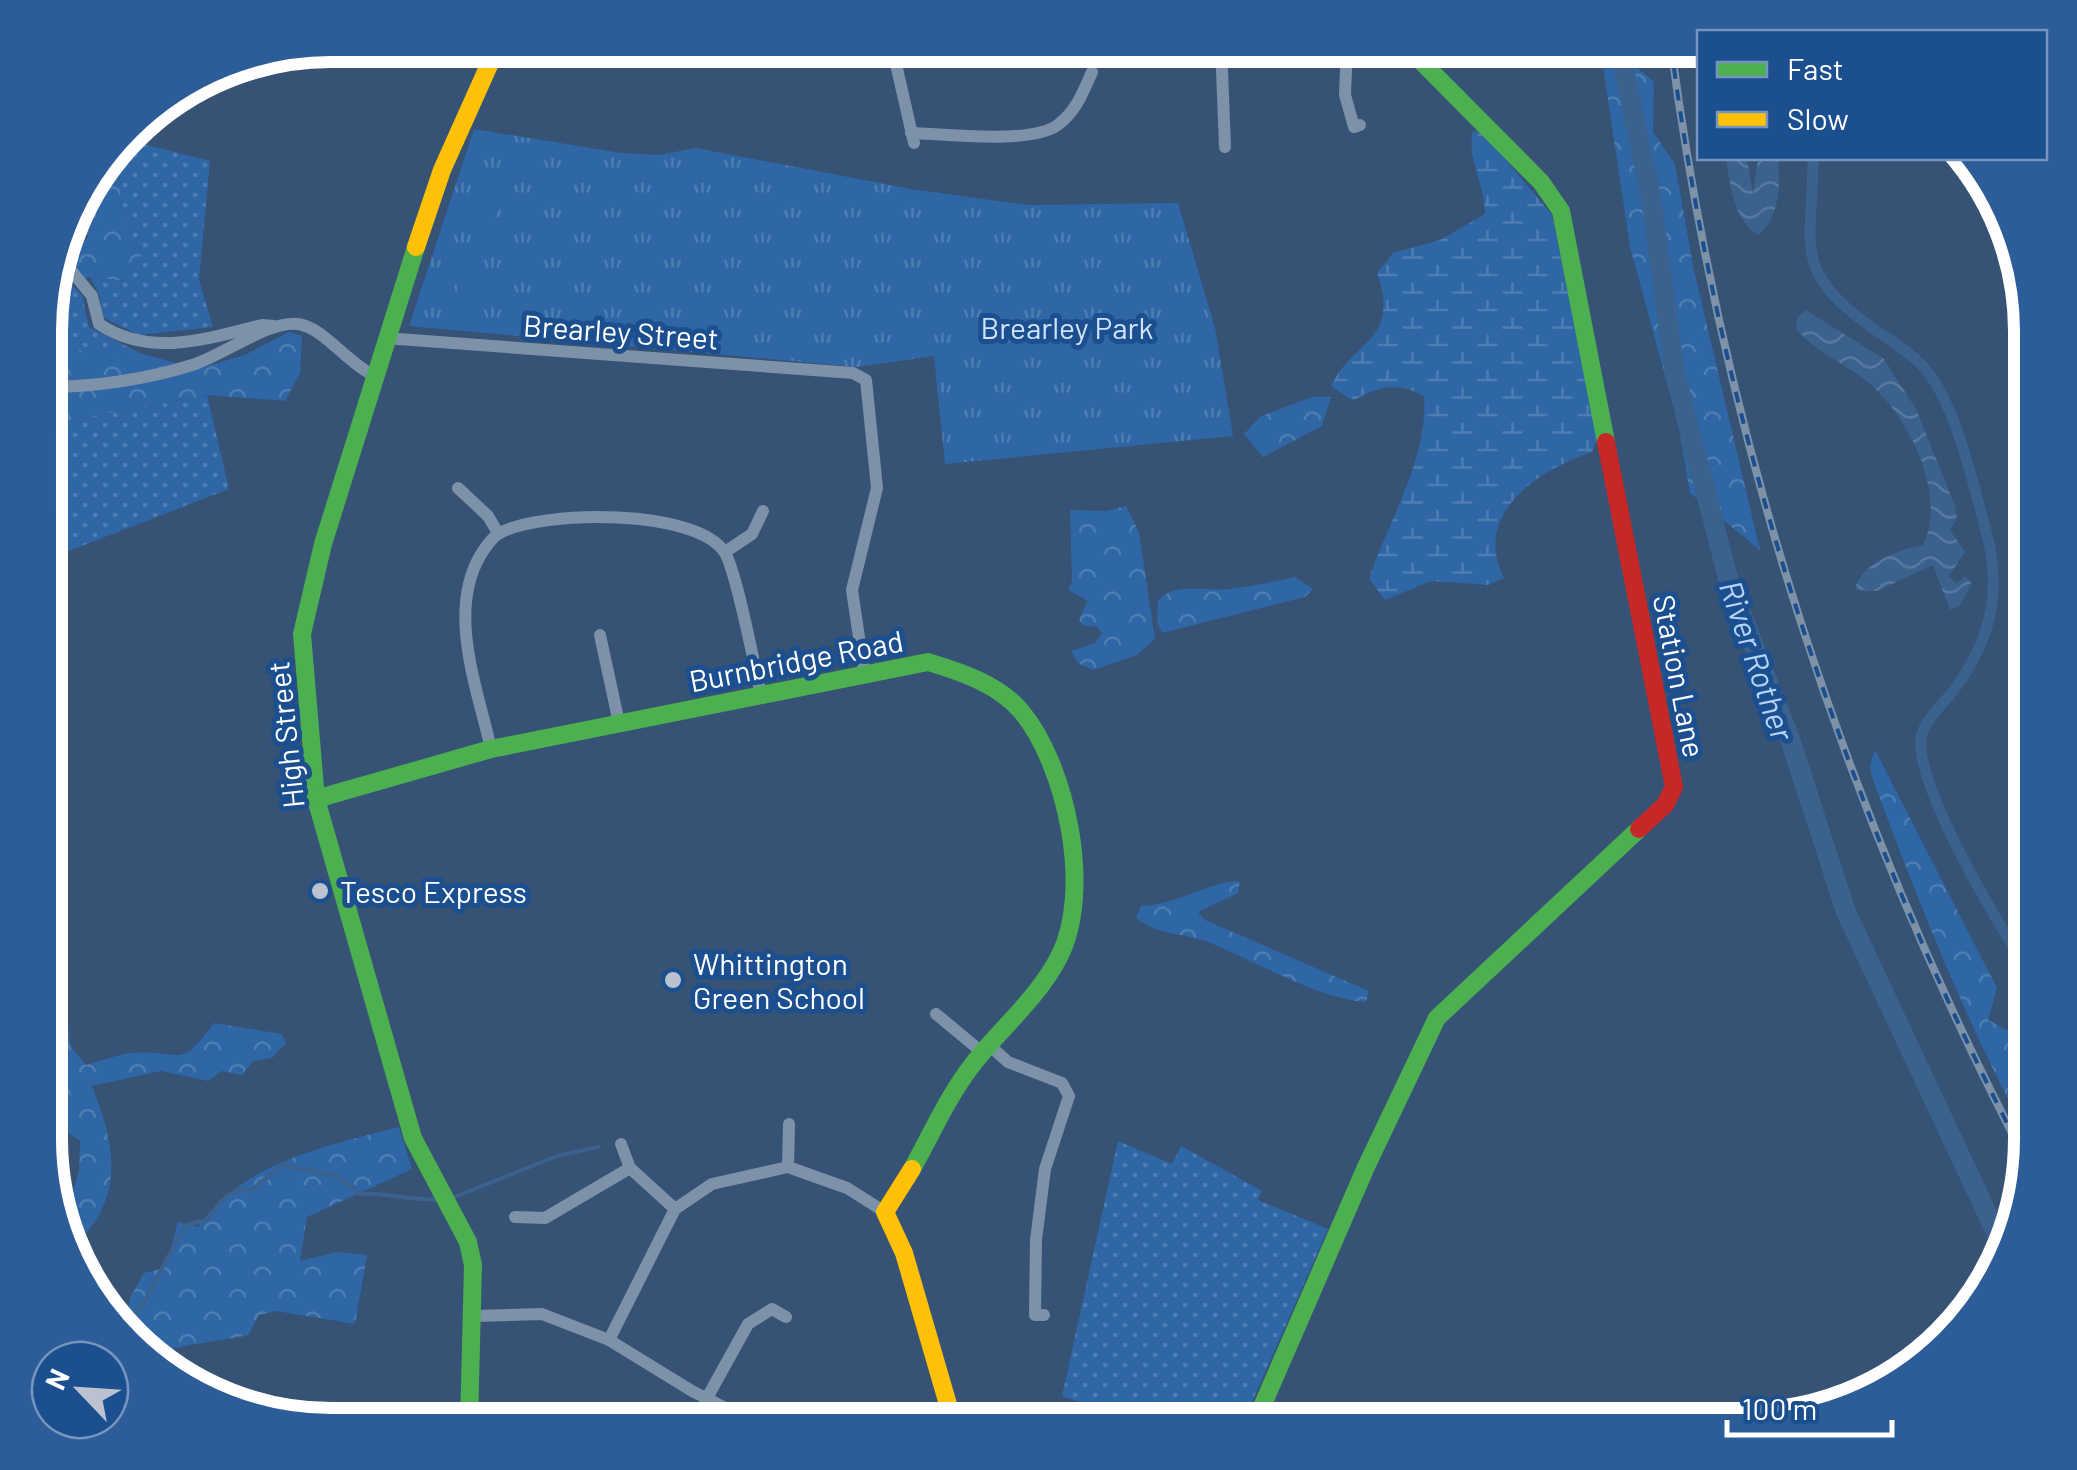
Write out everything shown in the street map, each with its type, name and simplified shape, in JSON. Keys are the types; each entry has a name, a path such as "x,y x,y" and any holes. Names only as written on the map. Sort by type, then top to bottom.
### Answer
{"street":[{"name":"High Street","path":"469,1407 475,1316 468,1242 413,1138 316,799 302,634 322,544 373,375 448,155 490,63"},
{"path":"896,63 913,138 1030,135 1056,127 1077,106 1092,72"},
{"path":"1222,63 1225,147"},
{"path":"1347,63 1346,95 1354,127 1360,125"},
{"name":"Station Lane","path":"1261,1408 1366,1166 1437,1018 1665,804 1674,786 1562,211 1541,182 1422,63"},
{"path":"70,270 92,296 99,324 139,343 192,343 262,324 299,324 322,334 350,364 373,375"},
{"path":"63,385 132,378 192,365 276,326"},
{"name":"Brearley Street","path":"386,338 852,373 866,380 876,488 852,590 864,672"},
{"path":"458,488 488,516 498,533"},
{"path":"725,552 752,534 763,512"},
{"path":"491,749 464,622 468,587 480,556 498,533 551,521 657,520 700,534 725,552 761,694"},
{"path":"600,635 619,723"},
{"name":"Burnbridge Road","path":"316,799 491,749 928,662 969,674 1019,708 1043,741 1071,856 1075,895 1070,933 1052,971 937,1117 912,1178 885,1212"},
{"path":"936,1014 1008,1062 1062,1082 1069,1096 1045,1169 1036,1240 1035,1314 1044,1315"},
{"path":"788,1167 789,1124"},
{"path":"621,1144 630,1168 675,1209"},
{"path":"609,1340 675,1209 712,1184 788,1167 847,1188 885,1212 904,1254 946,1407"},
{"path":"516,1217 545,1218 630,1168"},
{"path":"706,1398 756,1316 772,1309 786,1317"},
{"path":"475,1316 542,1314 609,1340 722,1407"}],"green space":[{"path":"1603,63 1637,63 1636,67 1654,82 1653,132 1675,164 1693,266 1760,550 1690,493 1679,427 1630,247"},
{"name":"Brearley Park","path":"474,129 621,153 659,155 696,148 911,189 1028,205 1178,203 1215,328 1233,436 945,464 934,356 857,367 409,326"},
{"path":"1473,130 1486,136 1552,215 1598,437 1592,452 1533,482 1504,514 1497,533 1496,555 1504,578 1488,585 1431,581 1385,600 1369,579 1414,466 1424,420 1424,396 1388,388 1353,401 1331,386 1379,326 1383,295 1377,273 1393,253 1440,240 1485,214 1472,151"},
{"path":"140,143 210,161 199,280 213,327 139,335 102,317 100,297 90,277 127,281 142,254 123,218 118,169"},
{"path":"118,169 123,218 142,254 127,281 90,277 68,283 76,247 88,238 86,222"},
{"path":"475,190 500,199 489,230 463,221"},
{"path":"460,274 502,282 498,306 456,297"},
{"path":"68,284 82,295 89,327 140,353 95,353 63,348"},
{"path":"289,332 302,336 300,373 285,401 207,395 63,421 63,348 95,353 140,353 197,369 245,355"},
{"path":"207,395 229,489 63,553 63,421"},
{"path":"1312,397 1331,397 1322,426 1263,457 1244,434 1261,416"},
{"path":"1126,506 1139,532 1155,639 1137,655 1093,670 1078,663 1071,651 1095,643 1102,633 1097,627 1082,625 1079,619 1088,601 1068,590 1072,581 1070,510 1107,511"},
{"path":"1295,577 1313,589 1305,597 1162,633 1157,622 1158,600 1174,591 1230,589"},
{"path":"1875,750 1997,988 1988,1020 2014,1034 2014,1108 1926,916 1870,765"},
{"path":"1240,881 1238,893 1198,912 1205,920 1369,991 1366,1002 1327,994 1208,942 1155,929 1136,918 1141,906"},
{"path":"66,1011 71,1047 86,1065 127,1054 186,1053 214,1023 282,1034 286,1043 272,1058 253,1061 242,1075 222,1071 208,1081 161,1071 92,1086 107,1130 111,1172 101,1211 82,1237 70,1199 79,1171 80,1141 63,1129"},
{"path":"399,1127 412,1169 307,1217 300,1261 337,1252 367,1255 355,1324 276,1311 259,1315 248,1335 167,1351 129,1316 130,1298 144,1273 165,1268 178,1222 198,1227 217,1205 262,1172 343,1142"},
{"path":"1118,1141 1172,1164 1181,1146 1262,1191 1258,1200 1328,1229 1250,1408 1095,1408 1062,1396"}],"water":[{"path":"1726,160 1747,160 1753,194 1758,160 1778,160 1777,200 1771,219 1759,235 1744,222 1731,190"},
{"path":"90,215 88,234 78,243"},
{"path":"1806,310 1884,359 1916,409 1955,506 1957,519 1950,530 1965,552 1948,577 1957,583 1965,576 1972,584 1959,606 1950,610 1933,565 1877,591 1855,590 1872,565 1923,545 1931,503 1927,480 1909,434 1881,395 1796,329 1797,318"}],"waterway":[{"name":"River Rother","path":"1623,63 1651,197 1675,374 1729,582 1790,739 1846,912 1997,1234"},
{"path":"1813,160 1810,233 1817,270 1843,305 1927,371 1956,426 1977,495 1991,557 1990,617 1966,673 1924,728 1922,755 1943,818 2014,947"},
{"path":"452,1198 557,1156 598,1147"},
{"path":"131,1318 187,1225 209,1219 226,1197 237,1191 251,1191 282,1165 337,1176 360,1194 438,1199"}],"railway":[{"path":"1674,63 1723,336 1758,479 1800,621 1903,897 1962,1032 2014,1136"}],"traffic: fast":[{"path":"1423,63 1541,182 1561,211 1606,442"},
{"path":"416,247 323,544 302,634 316,799 413,1138 468,1242 473,1265 469,1407"},
{"path":"316,799 491,749 928,662 990,686 1021,711 1037,735 1062,796 1074,865 1069,930 1059,957 1041,986 964,1076 912,1169"},
{"path":"1262,1408 1366,1167 1437,1018 1639,829"}],"traffic: slow":[{"path":"416,247 442,170 490,63"},
{"path":"912,1169 885,1212 904,1253 949,1407"}],"traffic: jam":[{"path":"1606,442 1674,787 1665,805 1639,829"}],"place":[{"name":"Tesco Express","path":"320,891"},
{"name":"Whittington Green School","path":"673,980"}]}
